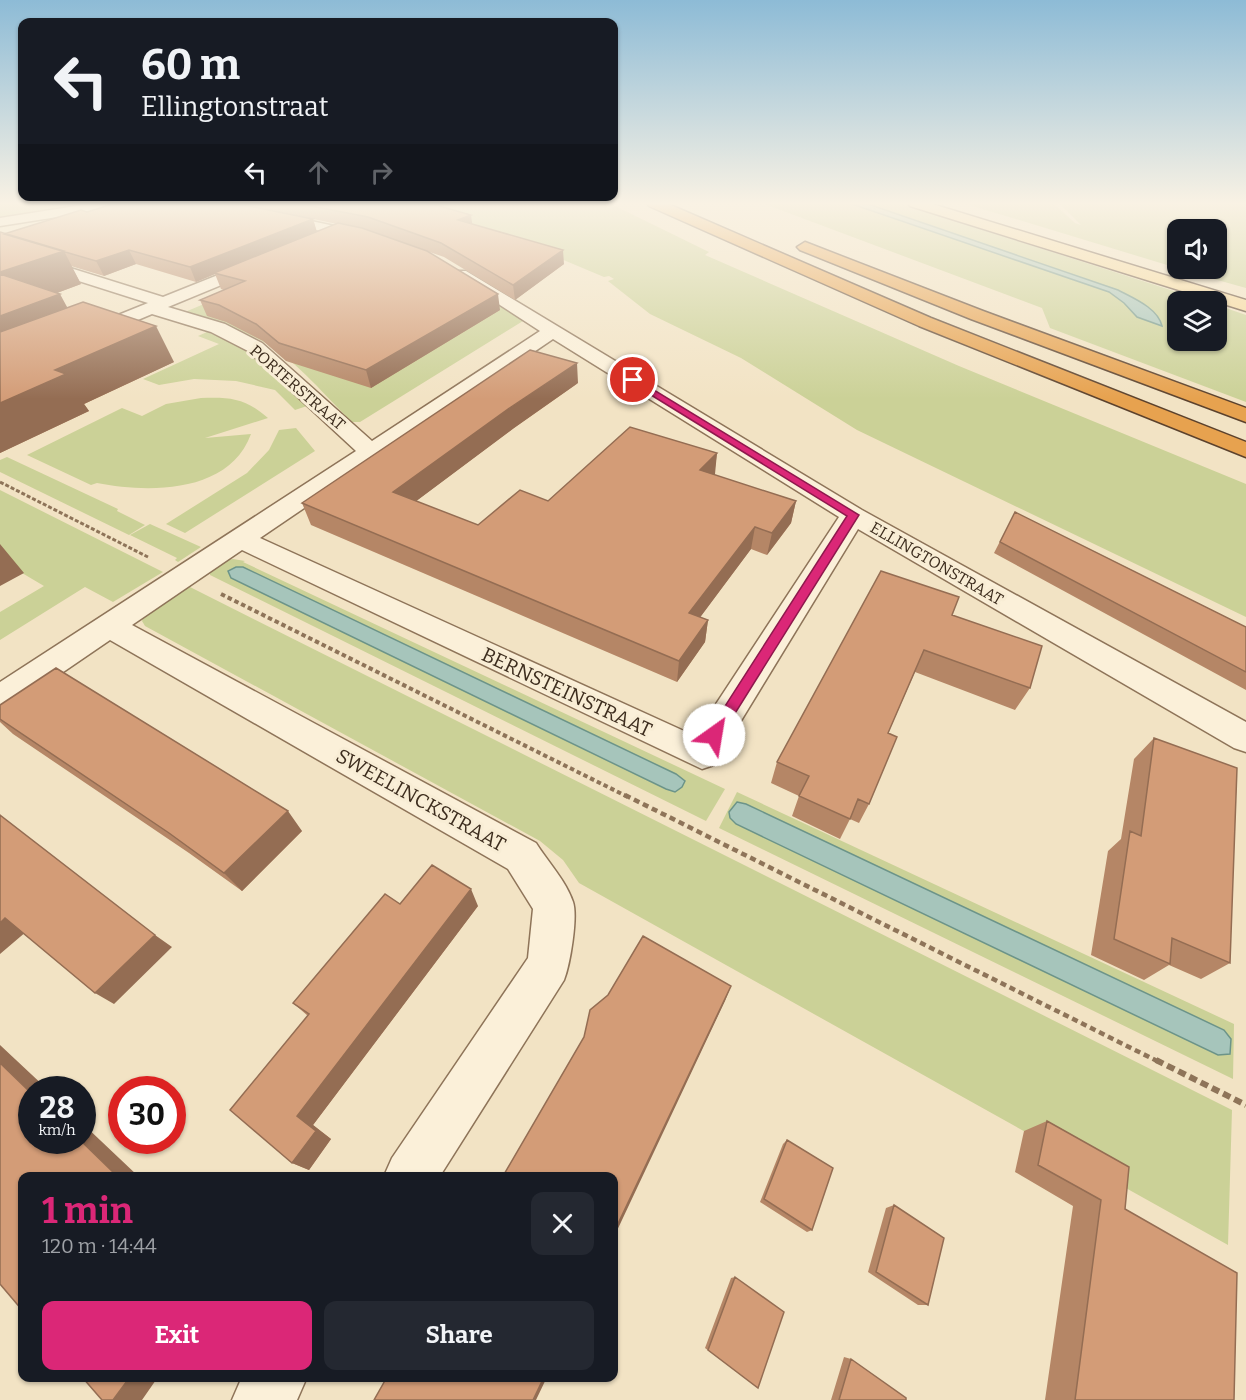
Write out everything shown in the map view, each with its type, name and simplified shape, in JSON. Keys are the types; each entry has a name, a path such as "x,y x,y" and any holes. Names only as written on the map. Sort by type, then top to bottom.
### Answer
{"highway":[{"path":"802,268 915,318 1246,450"},
{"path":"860,268 1246,416"}],"main road":[{"path":"1125,268 1246,306"},
{"path":"1164,268 1246,293"}],"street":[{"name":"PORTERSTRAAT","path":"51,268 218,328 255,347 371,452"},
{"path":"75,339 249,268"},
{"name":"ELLINGTONSTRAAT","path":"449,268 853,515 1246,738"},
{"path":"0,698 553,332"},
{"name":"BERNSTEINSTRAAT","path":"240,539 702,755 853,515"},
{"name":"SWEELINCKSTRAAT","path":"109,626 522,856 554,905 549,965 413,1172"},
{"path":"262,1400 274,1382"}],"path":[{"path":"0,482 1246,1105"}],"green space":[{"path":"288,268 423,268 486,297 523,321 360,422 352,422 301,370 267,344 237,330 185,312"},
{"path":"583,268 736,268 959,366 1246,484 1246,617 857,430 741,358 650,314 608,281 614,279 609,276 604,277"},
{"path":"936,268 1040,268 1109,292 1137,317 1161,322 1143,304 1118,290 1055,268 1103,268 1174,291 1167,291 1167,351 1227,351 1227,308 1246,315 1246,402 1050,328 1042,308"},
{"path":"1227,268 1246,268 1246,288 1214,279 1227,279"},
{"path":"207,332 238,346 262,362 307,406 295,410 275,390 236,381 194,379 159,385 143,379 219,344 198,336"},
{"path":"201,398 237,400 252,406 268,418 205,438 251,434 240,454 225,468 206,479 162,488 97,483 91,485 27,455 122,408 142,416 166,404"},
{"path":"296,428 315,451 185,533 166,524 247,473 269,450 279,430"},
{"path":"7,457 118,509 117,511 145,525 129,535 0,472 0,460"},
{"path":"0,490 163,572 113,602 85,587 0,640 0,612 44,586 0,560"},
{"path":"150,524 201,547 178,562 175,560 177,558 130,535"},
{"path":"233,559 245,561 243,562 725,789 706,821 210,575 210,571 223,561","holes":["236,567 243,567 676,774 685,781 666,789 231,578 228,571"]},
{"path":"188,586 1232,1110 1228,1245 579,883 563,860 540,841 145,626 142,621 146,613"},
{"path":"737,792 1234,1024 1233,1079 719,828","holes":["737,802 746,804 1224,1030 1231,1039"]}],"water":[{"path":"1040,268 1055,268 1118,290 1150,309 1156,314 1162,326 1137,317 1109,292"},
{"path":"236,567 243,567 676,774 685,781 682,787 675,792 666,789 231,578 228,571"},
{"path":"737,802 746,804 1224,1030 1231,1039 1230,1054 1218,1055 736,824 730,818 729,812"}],"building":[{"path":"226,268 456,268 498,294 366,370 279,343 256,324 219,305 200,300 245,281 214,273"},
{"path":"484,268 537,268 513,285"},
{"path":"0,274 60,294 0,316"},
{"path":"83,302 156,326 55,370 66,374 0,403 0,332"},
{"path":"530,350 577,363 511,407 393,492 478,525 520,490 548,501 630,427 717,453 700,470 796,501 772,533 755,527 689,613 708,620 679,661 302,503"},
{"path":"1015,512 1246,627 1246,672 1000,542"},
{"path":"881,571 959,597 952,615 1042,646 1030,688 924,650 888,733 897,737 869,804 858,799 850,819 799,796 809,776 777,762"},
{"path":"56,668 288,811 224,873 169,833 0,719 0,705"},
{"path":"1154,738 1237,768 1230,963 1172,938 1170,964 1114,939 1130,831 1141,836"},
{"path":"0,815 155,935 95,993 5,918 0,923"},
{"path":"432,865 471,889 297,1116 316,1131 292,1163 230,1110 309,1014 293,1003 385,894 400,904"},
{"path":"643,936 731,986 618,1224 618,1172 505,1172 584,1037 590,1010 608,995"},
{"path":"0,1063 18,1080 18,1154 94,1154 113,1172 18,1172 18,1305 0,1284"},
{"path":"1047,1121 1129,1167 1125,1209 1237,1273 1234,1400 1075,1400 1101,1200 1038,1165"},
{"path":"787,1140 833,1168 812,1230 764,1199"},
{"path":"894,1205 944,1238 928,1305 876,1272"},
{"path":"735,1277 784,1312 758,1388 708,1350"},
{"path":"851,1359 906,1398 906,1400 839,1400"},
{"path":"86,1382 126,1382 113,1400 102,1400"},
{"path":"384,1382 542,1382 533,1400 374,1400"}],"route":[{"path":"633,380 853,515 714,735"}]}
